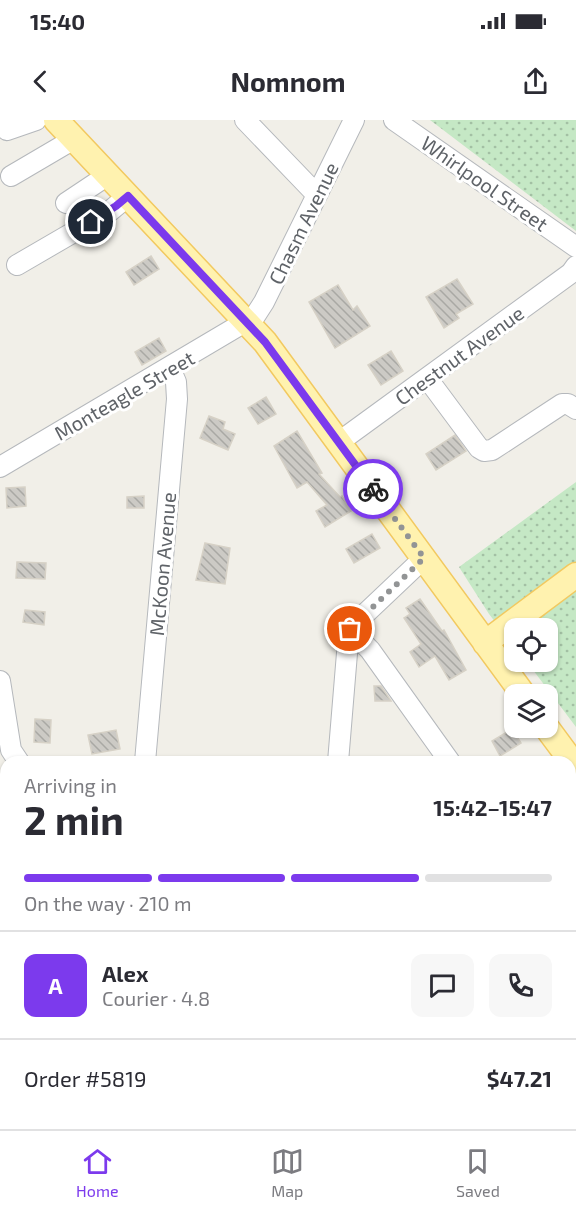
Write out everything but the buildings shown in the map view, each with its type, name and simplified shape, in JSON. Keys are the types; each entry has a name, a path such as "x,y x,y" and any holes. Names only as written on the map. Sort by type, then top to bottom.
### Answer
{"main road":[{"path":"56,120 247,322 284,367 516,684"},
{"path":"485,643 576,575"},
{"path":"554,738 568,756"}],"street":[{"path":"2,129 36,120"},
{"path":"245,120 317,195"},
{"name":"Chasm Avenue","path":"247,322 260,310 354,120"},
{"name":"Whirlpool Street","path":"394,120 576,247"},
{"path":"11,176 74,139"},
{"path":"66,203 108,175"},
{"path":"17,265 110,211 128,196"},
{"name":"Chestnut Avenue","path":"339,442 571,273 576,266"},
{"name":"Monteagle Street","path":"0,467 247,322"},
{"name":"McKoon Avenue","path":"146,756 177,399 176,382 170,368"},
{"path":"427,378 479,448 484,451 492,450 562,404 568,404 576,409"},
{"path":"339,756 350,629 424,558"},
{"path":"350,629 370,650 446,756"},
{"path":"0,681 11,750 15,756"}],"green space":[{"path":"430,120 576,120 576,231"},
{"path":"576,482 576,727 558,703 558,684 544,684 535,672 558,672 558,618 504,618 504,633 459,567"}],"railway":[{"path":"0,1098 0,1118"}],"way so far":[{"path":"350,629 424,558 373,489"}],"route":[{"path":"91,222 128,196 265,342 373,489"}]}
